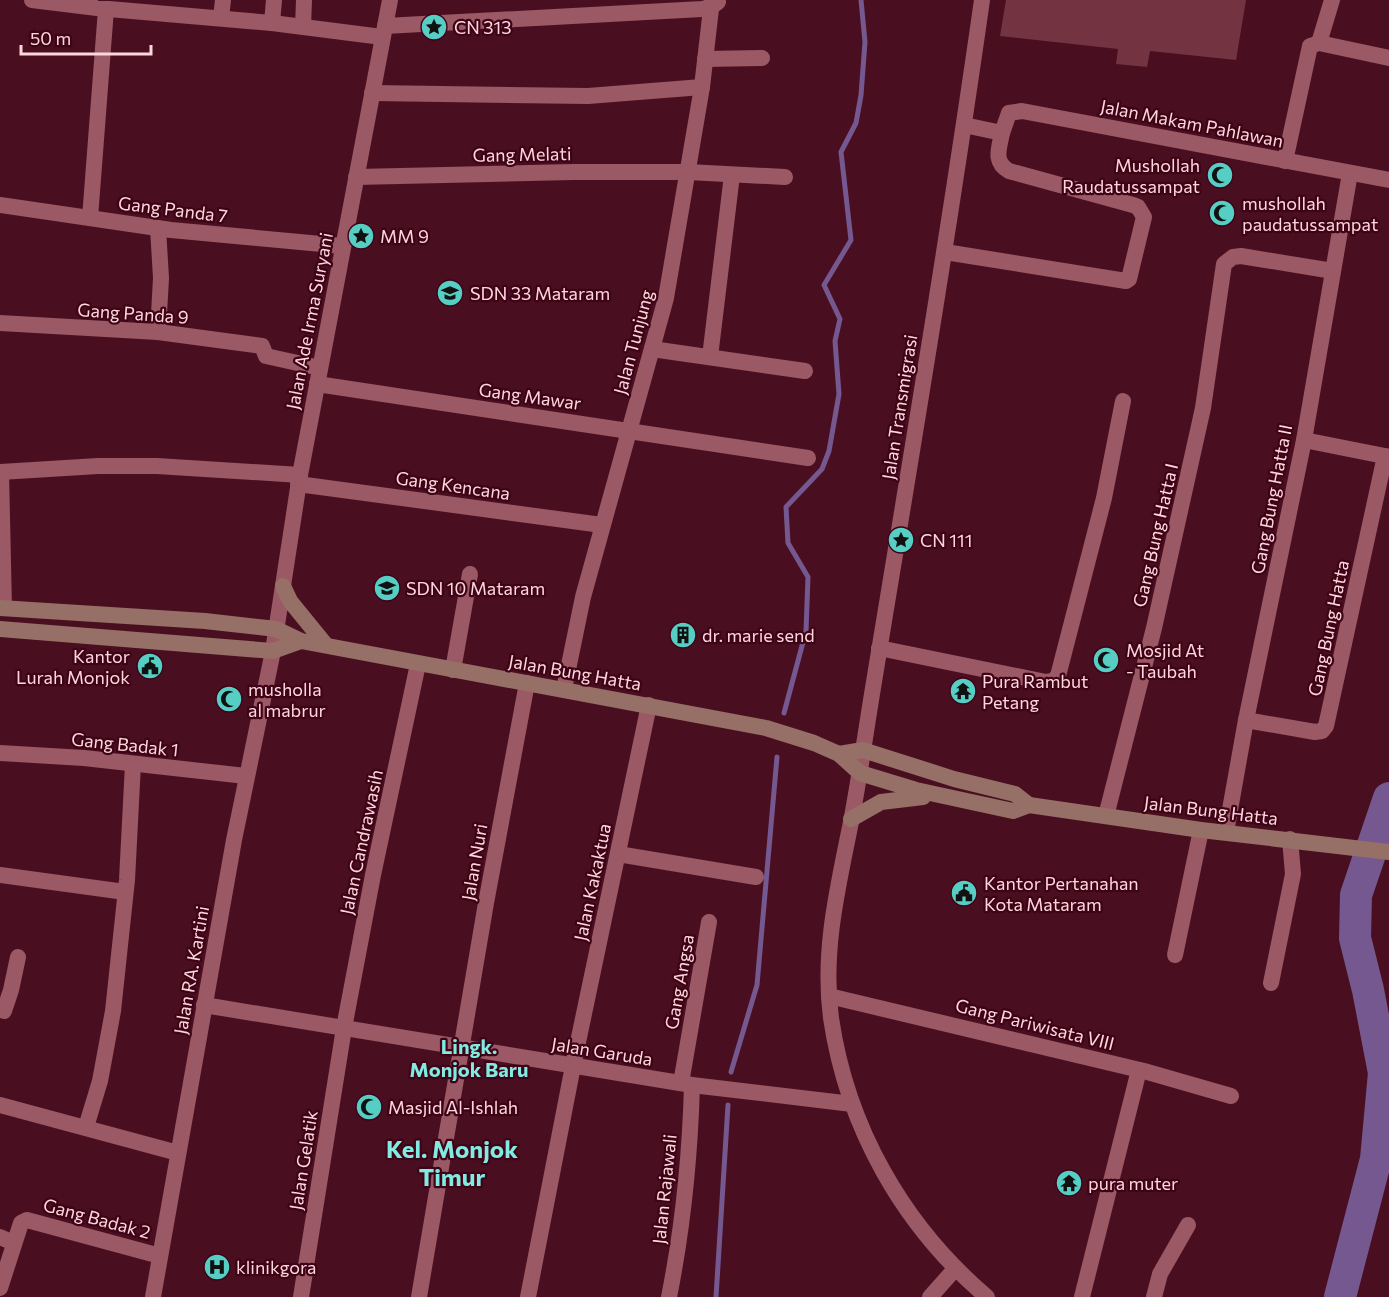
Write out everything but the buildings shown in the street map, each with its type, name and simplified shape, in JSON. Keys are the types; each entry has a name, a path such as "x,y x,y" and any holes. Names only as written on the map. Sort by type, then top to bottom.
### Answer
{"main road":[{"path":"283,586 290,601 325,644"},
{"path":"2,608 205,621 276,629 301,641"},
{"path":"0,629 273,651 301,641"},
{"name":"Jalan Bung Hatta","path":"301,641 766,728 814,743 839,754"},
{"path":"839,754 862,750 954,779 1015,794 1029,805"},
{"path":"839,754 860,773 936,796 1013,811 1029,805"},
{"path":"852,819 881,802 936,796"},
{"name":"Jalan Bung Hatta","path":"1029,805 1201,830 1389,852"}],"street":[{"path":"32,0 100,6 157,6 221,18 303,27 384,32 715,2"},
{"path":"221,18 223,0"},
{"path":"272,23 274,0"},
{"path":"303,27 304,0"},
{"name":"Jalan Ade Irma Suryani","path":"273,651 299,479 390,0"},
{"name":"Jalan Transmigrasi","path":"982,0 945,252 860,773 830,933 829,996 837,1047 852,1104 890,1185 925,1234 955,1269 987,1297"},
{"path":"1319,43 1332,0"},
{"name":"Jalan Tunjung","path":"564,689 583,597 666,298 715,2"},
{"path":"90,218 100,6"},
{"path":"1285,160 1308,50 1314,44 1319,43 1389,58"},
{"path":"705,59 762,58"},
{"path":"372,93 588,96 702,87"},
{"name":"Jalan Makam Pahlawan","path":"1002,133 1009,113 1022,111 1389,180"},
{"path":"945,252 1126,281 1129,279 1144,217 1138,207 1009,171 1000,164 998,158 1002,133 964,125"},
{"name":"Gang Melati","path":"356,177 573,172 688,172 785,177"},
{"name":"Gang Bung Hatta II","path":"1226,832 1246,720 1304,440 1350,173"},
{"path":"710,357 732,175"},
{"name":"Gang Panda 7","path":"0,205 158,228 343,246"},
{"path":"158,228 160,278 158,332"},
{"name":"Gang Bung Hatta I","path":"1106,816 1180,517 1203,408 1224,264 1227,259 1241,256 1333,272"},
{"name":"Gang Panda 9","path":"0,324 158,332 262,346"},
{"name":"Gang Mawar","path":"262,346 266,356 318,376 629,430 808,458"},
{"path":"652,349 805,371"},
{"path":"879,648 1046,682 1055,680 1058,676 1104,498 1123,401"},
{"path":"1304,440 1387,456"},
{"name":"Gang Bung Hatta","path":"1246,720 1315,732 1322,731 1326,726 1387,456"},
{"name":"Gang Kencana","path":"1,472 98,466 157,466 299,479 602,525"},
{"path":"1,472 2,608"},
{"path":"453,670 470,574"},
{"name":"Jalan RA. Kartini","path":"153,1297 246,776 273,651"},
{"name":"Jalan Candrawasih","path":"344,1028 373,875 418,664"},
{"name":"Jalan Nuri","path":"419,1297 461,1047 527,683"},
{"name":"Jalan Kakaktua","path":"528,1297 573,1066 649,705"},
{"name":"Gang Badak 1","path":"0,753 84,758 246,776"},
{"path":"86,1127 100,1081 113,1011 125,892 133,764"},
{"path":"1175,955 1201,830"},
{"path":"1271,983 1293,874 1293,839"},
{"path":"618,854 756,877"},
{"path":"0,875 125,892"},
{"name":"Gang Angsa","path":"687,1084 709,922"},
{"path":"2,1014 11,990 18,957"},
{"name":"Gang Pariwisata VIII","path":"829,996 1139,1070 1231,1096"},
{"name":"Jalan Garuda","path":"204,1005 687,1084 852,1104"},
{"name":"Jalan Gelatik","path":"301,1297 344,1028"},
{"path":"1082,1297 1139,1070"},
{"name":"Jalan Rajawali","path":"669,1297 688,1173 687,1084"},
{"path":"0,1105 178,1153"},
{"name":"Gang Badak 2","path":"0,1288 7,1240 21,1223 31,1220 160,1256"},
{"path":"1154,1297 1160,1274 1188,1225"},
{"path":"930,1297 955,1269"}],"shaded area":[{"path":"1006,0 1246,0 1236,60 1150,51 1147,67 1116,64 1118,49 1000,36"}],"waterway":[{"path":"784,713 806,631 808,577 788,543 786,507 822,469 829,451 839,394 835,341 840,319 824,285 851,240 841,152 856,123 861,95 865,42 861,0"},
{"path":"731,1072 757,985 777,757"},
{"path":"1340,1297 1376,1159 1384,1073 1355,938 1356,895 1389,798"},
{"path":"716,1297 728,1105"}],"place":[{"name":"CN 313","path":"434,27"},
{"name":"Mushollah Raudatussampat","path":"1220,175"},
{"name":"mushollah paudatussampat","path":"1222,213"},
{"name":"MM 9","path":"361,236"},
{"name":"SDN 33 Mataram","path":"450,293"},
{"name":"CN 111","path":"901,540"},
{"name":"SDN 10 Mataram","path":"387,588"},
{"name":"dr. marie send","path":"683,635"},
{"name":"Mosjid At - Taubah","path":"1106,660"},
{"name":"Kantor Lurah Monjok","path":"150,666"},
{"name":"Pura Rambut Petang","path":"963,691"},
{"name":"musholla al mabrur","path":"229,699"},
{"name":"Kantor Pertanahan Kota Mataram","path":"964,893"},
{"name":"Masjid Al-Ishlah","path":"369,1107"},
{"name":"pura muter","path":"1069,1183"},
{"name":"klinikgora","path":"217,1267"}],"district":[{"name":"Lingk. Monjok Baru","path":"469,1058"},
{"name":"Kel. Monjok Timur","path":"452,1162"}]}
